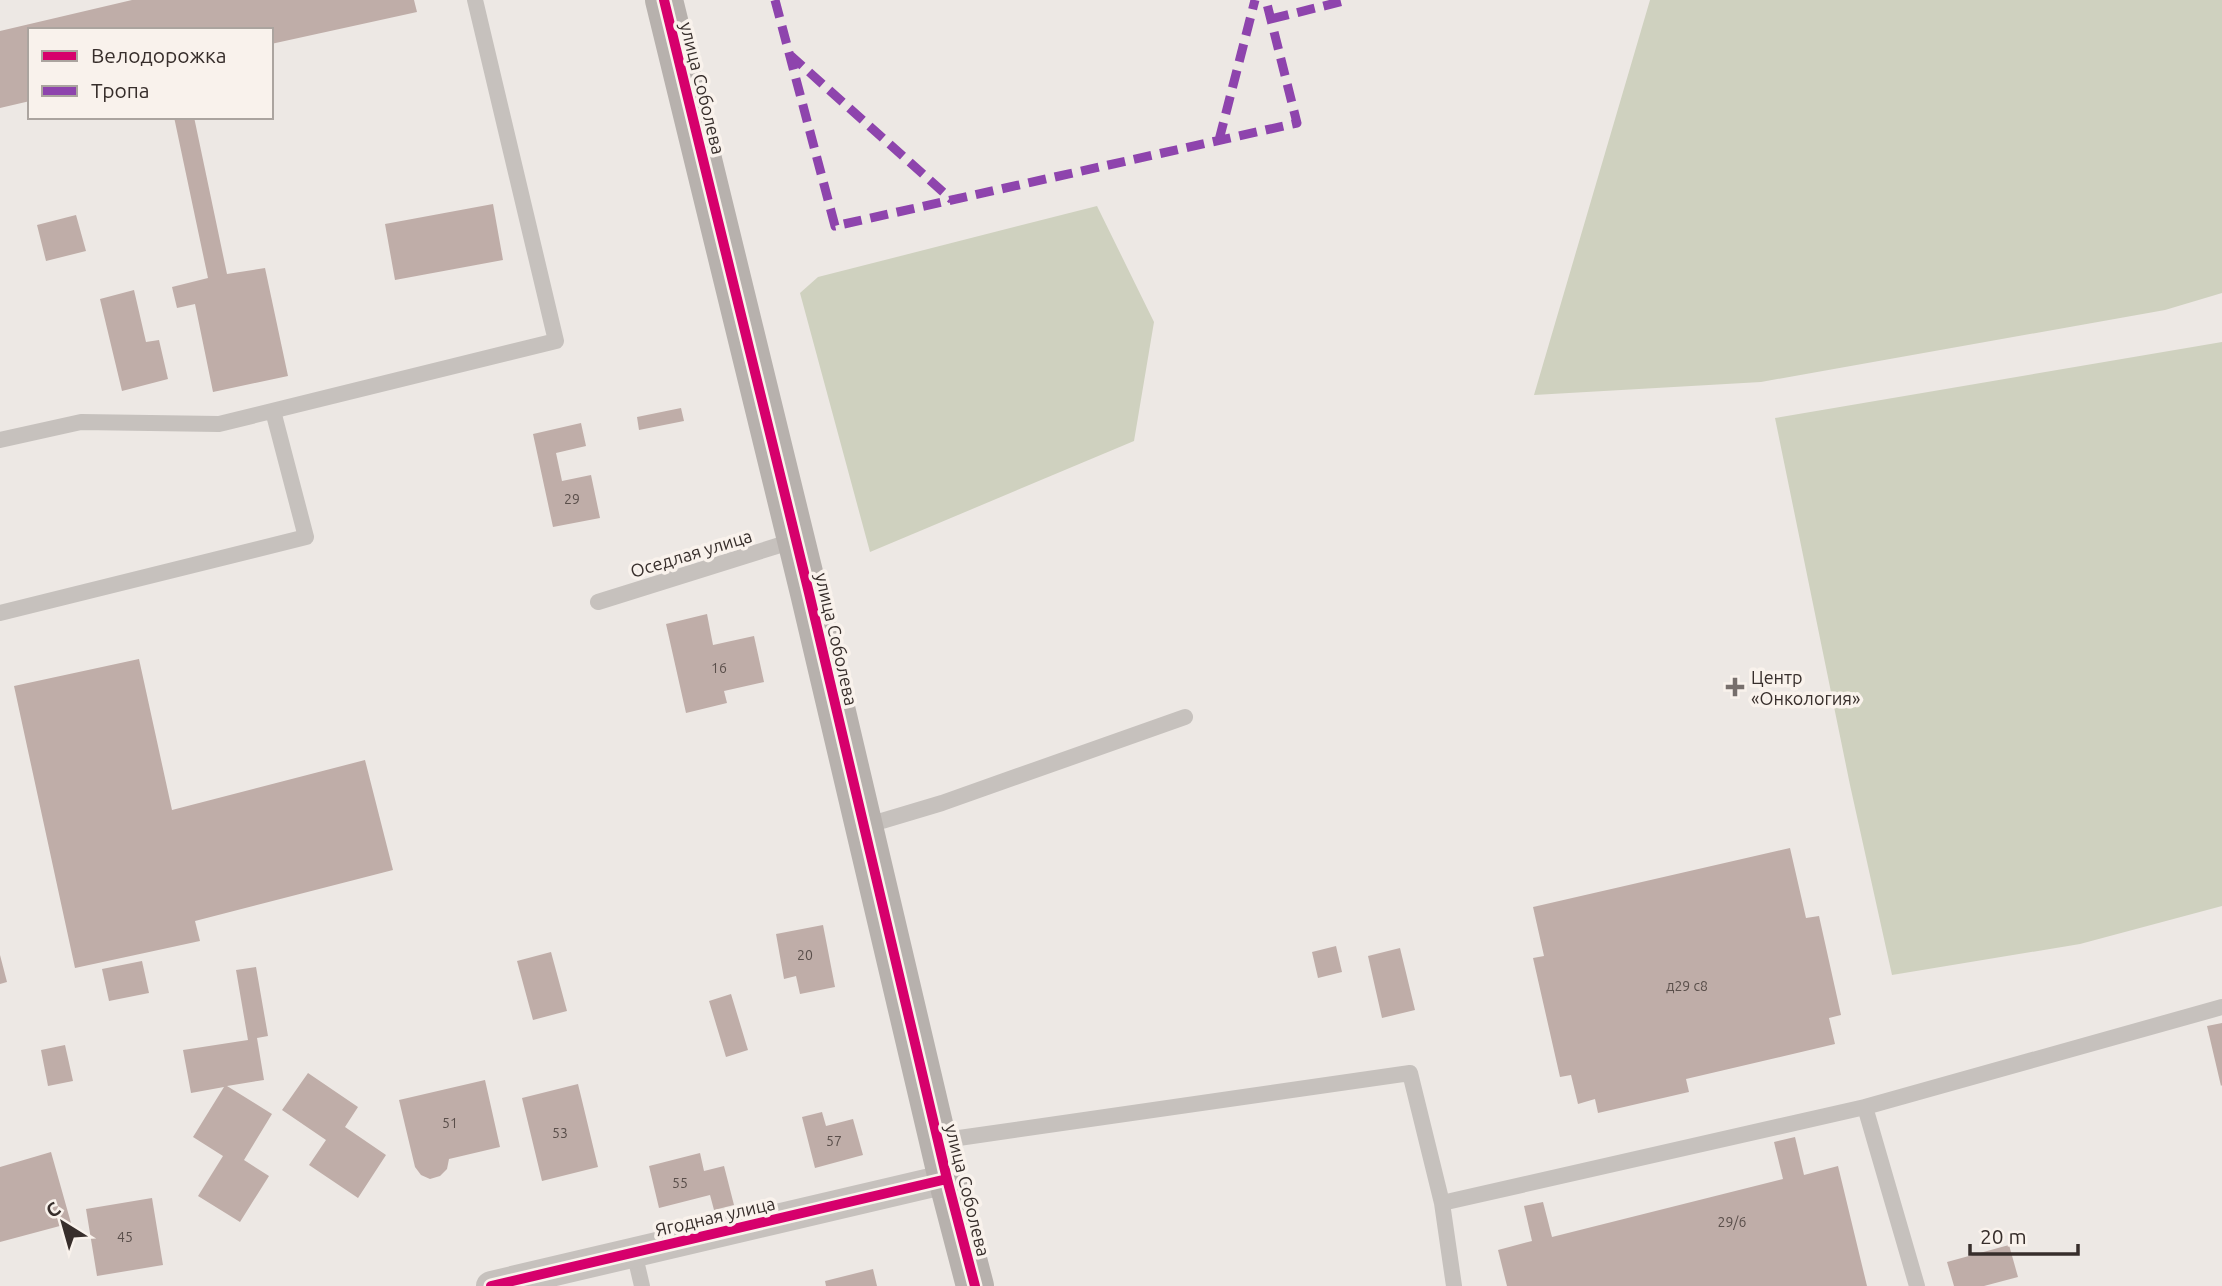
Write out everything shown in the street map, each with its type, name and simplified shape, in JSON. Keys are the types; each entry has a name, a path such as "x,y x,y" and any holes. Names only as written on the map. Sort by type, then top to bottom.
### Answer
{"street":[{"name":"улица Соболева","path":"664,0 796,540 947,1180 975,1286"},
{"name":"Ягодная улица","path":"491,1286 947,1180"}],"lane":[{"path":"0,440 81,422 219,424 556,341 475,0"},
{"path":"0,613 306,537 273,411"},
{"name":"Оседлая улица","path":"598,602 796,540"},
{"path":"862,827 942,803 1185,717"},
{"path":"1442,1203 1864,1107 2222,1007"},
{"path":"938,1142 1410,1073 1442,1203 1454,1286"},
{"path":"1864,1107 1917,1286"},
{"path":"634,1252 642,1286"}],"green space":[{"path":"1650,0 2222,0 2222,293 2165,310 1761,382 1534,395"},
{"path":"1097,206 1154,322 1134,441 870,552 800,293 818,277"},
{"path":"2222,342 2222,906 2080,944 1892,975 1775,418"}],"building":[{"path":"132,0 414,0 417,12 273,44 273,28 28,28 28,101 0,108 0,31"},
{"path":"174,119 194,119 227,274 265,268 288,376 213,392 195,304 177,308 172,287 208,278"},
{"path":"493,204 503,260 395,280 385,224"},
{"path":"76,215 86,251 46,261 37,225"},
{"path":"134,290 146,342 159,340 168,379 122,391 100,299"},
{"path":"681,408 684,421 639,430 637,417"},
{"path":"581,423 586,446 556,453 562,481 591,475 600,518 553,527 533,434"},
{"path":"707,614 713,645 754,636 764,682 724,691 727,703 686,713 666,624"},
{"path":"139,659 172,810 365,760 393,870 195,921 200,941 75,968 14,686"},
{"path":"1790,848 1806,918 1819,916 1841,1015 1829,1018 1835,1044 1686,1079 1689,1092 1598,1113 1595,1099 1578,1104 1571,1075 1560,1077 1533,958 1544,956 1533,907"},
{"path":"823,925 835,987 800,994 796,976 784,979 776,934"},
{"path":"1336,946 1342,972 1318,978 1312,952"},
{"path":"1400,948 1415,1010 1382,1018 1368,956"},
{"path":"551,952 567,1011 533,1020 517,961"},
{"path":"0,955 7,982 0,984"},
{"path":"142,961 149,993 109,1001 102,969"},
{"path":"256,967 268,1036 257,1038 264,1080 227,1086 272,1114 244,1160 269,1176 240,1222 198,1196 223,1156 193,1137 224,1087 191,1093 183,1050 248,1040 236,970"},
{"path":"731,994 748,1050 726,1057 709,1001"},
{"path":"2222,1023 2222,1085 2221,1086 2207,1026"},
{"path":"65,1045 73,1081 48,1086 41,1050"},
{"path":"308,1073 358,1107 345,1127 386,1155 358,1198 309,1165 326,1140 282,1110"},
{"path":"485,1080 500,1147 449,1159 447,1169 440,1176 430,1179 421,1175 415,1167 399,1100"},
{"path":"578,1084 598,1167 542,1181 522,1098"},
{"path":"822,1112 826,1126 853,1119 863,1155 815,1168 802,1117"},
{"path":"1795,1137 1804,1175 1838,1166 1867,1286 1507,1286 1498,1250 1532,1241 1524,1206 1543,1202 1552,1237 1783,1179 1774,1142"},
{"path":"51,1152 71,1223 0,1242 0,1167"},
{"path":"700,1153 704,1171 724,1166 734,1205 714,1210 710,1195 659,1208 649,1166"},
{"path":"152,1198 163,1265 97,1276 86,1209"},
{"path":"2009,1245 2018,1277 1984,1286 1954,1286 1947,1262"},
{"path":"873,1269 877,1286 826,1286 825,1281"}],"marked path":[{"path":"775,0 835,226 1297,123 1266,0"},
{"path":"1219,140 1255,0"},
{"path":"1271,19 1348,0"},
{"path":"789,54 952,200"}],"cycle path":[{"path":"664,0 975,1286"},
{"path":"491,1286 947,1179"}],"place":[{"name":"Центр «Онкология»","path":"1735,687"}]}
